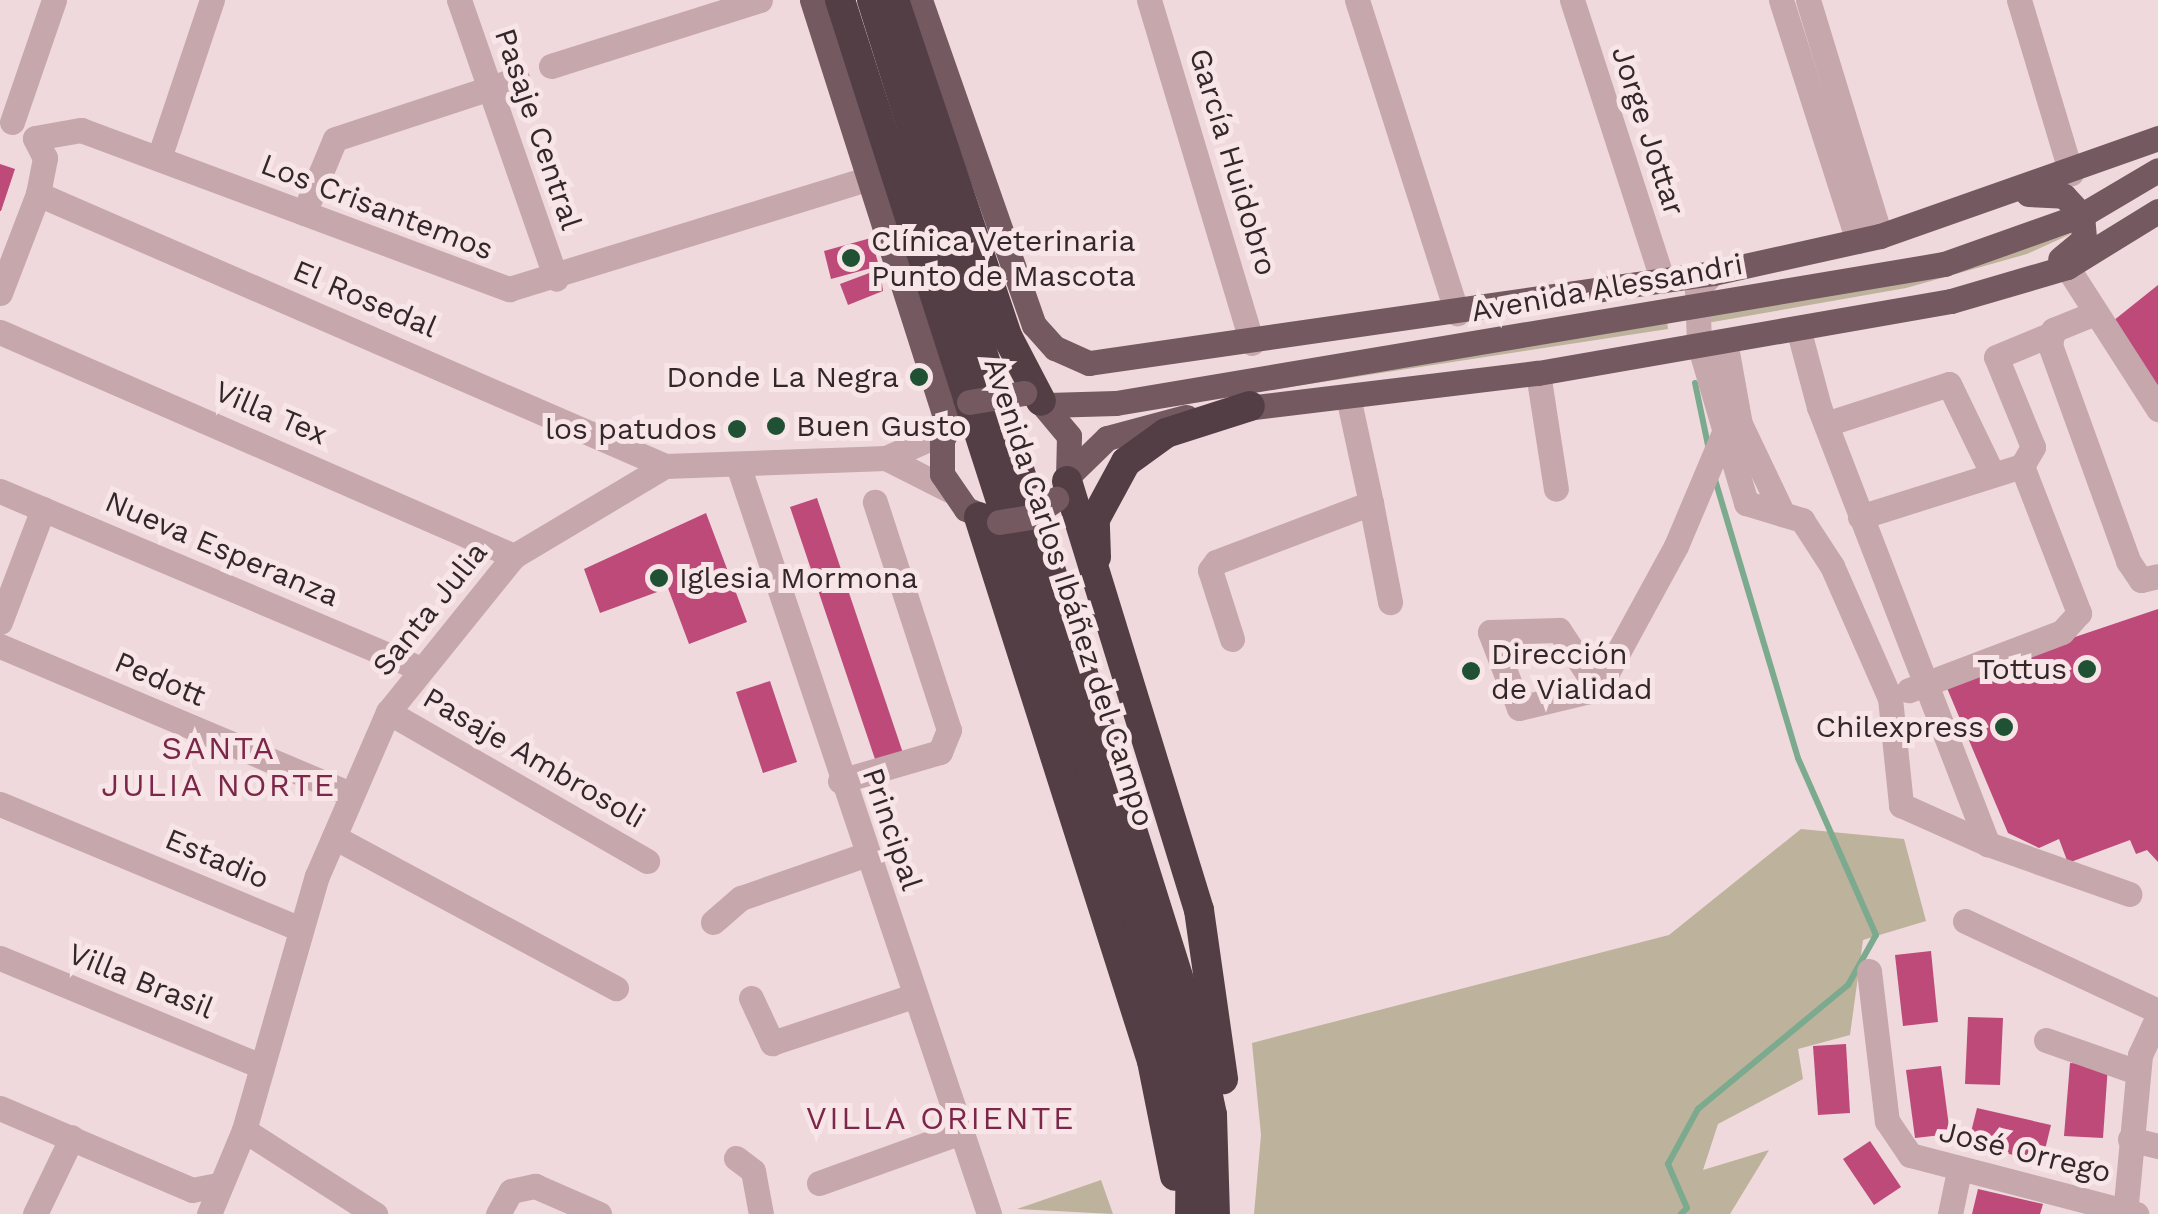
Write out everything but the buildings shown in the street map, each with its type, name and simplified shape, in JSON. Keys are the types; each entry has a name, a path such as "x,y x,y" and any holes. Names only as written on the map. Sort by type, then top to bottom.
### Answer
{"highway":[{"name":"Avenida Carlos Ibáñez del Campo","path":"840,0 1168,1021 1191,1138 1190,1214"},
{"name":"Avenida Carlos Ibáñez del Campo","path":"872,0 1193,1024 1216,1177 1214,1214"},
{"path":"894,0 1014,354 1038,400"},
{"path":"1106,620 1092,534 1120,470 1166,433 1250,406"},
{"path":"1064,485 1199,910 1222,1071 1216,1177"},
{"path":"989,519 1152,1061 1177,1214"}],"main road":[{"path":"812,0 946,429 949,490 989,519 1030,517 1129,429 1250,406 1538,373 2013,288 2067,267 2158,211"},
{"name":"Avenida Carlos Ibáñez del Campo","path":"920,0 1044,339 1101,364 1252,343"},
{"name":"Avenida Alessandri","path":"1252,343 1663,281 1869,238 2071,173 2158,138"},
{"name":"Avenida Alessandri","path":"1038,400 1116,402 1944,264 2082,216 2158,170"},
{"path":"2008,194 2055,193 2082,216 2081,245 2013,288"},
{"path":"946,429 968,402 1038,400 1069,436 1064,485"}],"street":[{"path":"0,293 38,194 45,158 36,138 6,120 54,0"},
{"path":"159,158 212,0"},
{"name":"Pasaje Central","path":"458,0 556,278"},
{"path":"551,66 760,0"},
{"name":"García Huidobro","path":"1150,0 1252,343"},
{"path":"1357,0 1456,312"},
{"name":"Jorge Jottar","path":"1572,0 1663,281"},
{"path":"1781,0 1869,238"},
{"path":"1808,0 1869,238"},
{"path":"2019,0 2071,173"},
{"path":"304,213 335,139 518,79"},
{"name":"Los Crisantemos","path":"36,138 81,130 304,213 484,286 556,278 869,178"},
{"name":"El Rosedal","path":"38,194 665,466"},
{"path":"2067,267 2158,408"},
{"path":"1714,272 1695,304 1783,514"},
{"path":"1890,698 1923,681 2080,620 2022,466 2032,447 1996,357 2095,313"},
{"path":"1798,328 1826,424 1988,844"},
{"name":"Villa Tex","path":"0,332 514,556"},
{"path":"2049,335 2128,561 2141,580 2158,576"},
{"path":"1712,342 1718,429 1746,503 1783,514 1814,532 1890,698 1900,805 1988,844 2129,894"},
{"path":"1538,373 1556,489"},
{"path":"1826,424 1949,384 1991,471"},
{"path":"1348,397 1390,602"},
{"path":"1598,689 1676,546 1718,429 1736,404"},
{"name":"Santa Julia","path":"209,1214 244,1130 256,1064 298,928 388,712 418,668 514,556 665,466 886,458 946,429"},
{"name":"Santa Julia","path":"886,458 949,490"},
{"name":"Principal","path":"738,464 840,782 989,1214"},
{"path":"1860,516 1991,471 2022,466"},
{"name":"Nueva Esperanza","path":"0,491 418,668"},
{"path":"840,782 940,752 948,730 876,502"},
{"path":"1232,639 1210,570 1216,562 1371,503"},
{"path":"0,622 43,509"},
{"name":"Pedott","path":"0,646 351,794"},
{"name":"Pasaje Ambrosoli","path":"388,712 647,862"},
{"name":"Estadio","path":"0,804 298,928"},
{"path":"334,838 616,988"},
{"path":"713,922 741,898 867,854"},
{"path":"1965,920 2157,1019 2137,1072 2130,1140 2129,1213"},
{"name":"Villa Brasil","path":"0,958 256,1064"},
{"name":"José Orrego","path":"1869,971 1887,1121 1910,1155 2129,1213"},
{"path":"751,998 766,1037 784,1040 913,996"},
{"path":"2046,1040 2137,1072"},
{"path":"0,1108 192,1190 218,1185"},
{"path":"244,1130 370,1213"},
{"path":"820,1183 958,1133"},
{"path":"35,1214 72,1137"},
{"path":"2130,1140 2158,1146"},
{"path":"736,1158 753,1170 761,1214"},
{"path":"1950,1214 1959,1171"},
{"path":"498,1214 512,1191 535,1186 600,1214"}],"shaded area":[{"path":"2073,233 2027,254 1906,288 1707,323 1705,313 1963,268"},
{"path":"1667,321 1668,329 1113,414"},
{"path":"1801,829 1904,839 1926,921 1863,940 1850,1035 1798,1049 1803,1079 1718,1124 1703,1170 1769,1150 1730,1214 1254,1214 1261,1135 1252,1043 1669,935"},
{"path":"1101,1180 1113,1214 1017,1209"}],"waterway":[{"path":"1695,383 1708,445"},
{"path":"1681,1214 1687,1208 1668,1164 1698,1109 1848,985 1876,935 1798,758 1714,477"}],"place":[{"name":"Clínica Veterinaria Punto de Mascota","path":"851,258"},
{"name":"Donde La Negra","path":"919,377"},
{"name":"Buen Gusto","path":"776,426"},
{"name":"los patudos","path":"737,429"},
{"name":"Iglesia Mormona","path":"659,578"},
{"name":"Tottus","path":"2087,669"},
{"name":"Dirección de Vialidad","path":"1471,671"},
{"name":"Chilexpress","path":"2004,727"}],"district":[{"name":"SANTA JULIA NORTE","path":"219,768"},
{"name":"VILLA ORIENTE","path":"941,1118"}]}
